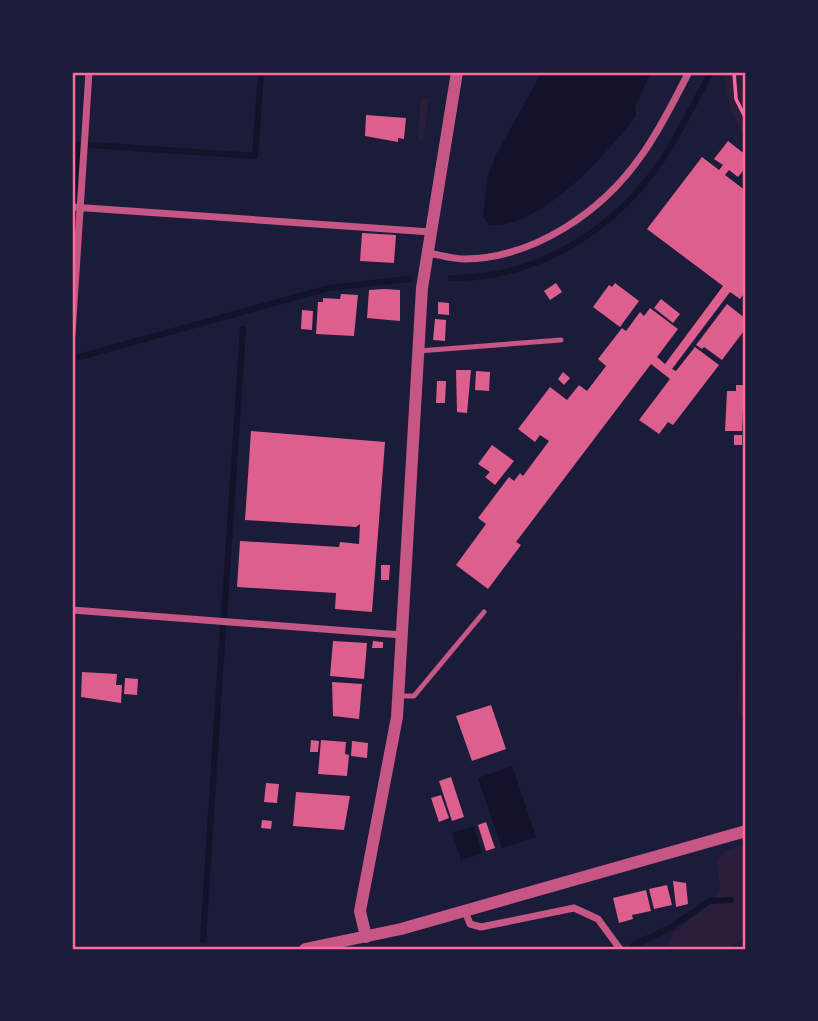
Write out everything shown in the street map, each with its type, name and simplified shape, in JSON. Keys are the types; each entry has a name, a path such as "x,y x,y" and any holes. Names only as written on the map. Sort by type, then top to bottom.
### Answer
{"street":[{"path":"72,334 76,207 89,72"},
{"path":"366,937 360,911 391,754 399,696 418,351 428,253 457,72"},
{"path":"428,253 463,259 495,256 526,247 579,218 602,200 640,157 689,72"},
{"path":"76,207 431,232"},
{"path":"72,610 402,635"},
{"path":"305,949 366,937 465,911 746,831"},
{"path":"465,911 470,924 481,927 575,908 598,919 620,949"}],"lane":[{"path":"418,351 561,340"},
{"path":"399,696 414,696 484,612"}],"path":[{"path":"734,72 736,99 746,118"}],"shaded area":[{"path":"542,72 651,72 635,107 636,116 608,150 571,186 530,215 509,223 489,225 483,217 488,176 496,155"},
{"path":"723,72 746,72 746,139 731,111"},
{"path":"421,97 429,99 423,140 418,140"},
{"path":"746,522 746,725 738,710"},
{"path":"512,766 536,837 502,848 478,778"},
{"path":"474,826 482,853 461,860 452,833"},
{"path":"746,845 746,937 727,949 667,949 673,934 721,891 716,860 727,850"}],"building":[{"path":"366,115 406,118 404,139 398,138 398,142 365,136"},
{"path":"728,141 746,155 746,167 738,177 729,170 725,175 746,191 746,291 740,299 730,292 672,369 676,371 695,347 719,365 673,425 668,422 659,434 639,420 670,379 651,364 516,542 521,545 488,589 456,565 486,524 478,518 509,477 514,481 520,473 523,476 549,441 540,435 535,442 518,429 550,387 567,400 579,385 587,391 606,366 598,359 622,328 626,331 640,312 644,316 650,308 678,329 657,357 665,364 723,286 647,229 702,157 719,170 723,165 714,159"},
{"path":"362,233 396,235 394,263 360,261"},
{"path":"556,283 562,292 550,300 544,291"},
{"path":"615,283 639,301 620,327 593,307 609,285 612,287"},
{"path":"369,290 400,290 400,321 367,318"},
{"path":"341,294 358,295 354,336 316,334 318,302 323,302 323,298 340,299"},
{"path":"661,299 680,314 673,323 654,308"},
{"path":"438,302 449,303 449,315 438,314"},
{"path":"727,304 746,319 746,328 722,360 704,347 702,349 696,345"},
{"path":"302,310 313,311 312,330 301,329"},
{"path":"435,319 446,320 445,341 433,340"},
{"path":"456,370 471,370 467,413 457,412"},
{"path":"476,371 490,372 489,391 475,390"},
{"path":"563,372 570,378 564,385 558,379"},
{"path":"437,381 446,381 445,403 436,403"},
{"path":"736,385 744,385 742,431 725,431 727,391 736,391"},
{"path":"251,431 385,442 372,612 335,609 336,593 237,587 240,541 339,547 340,542 359,544 360,524 356,527 245,520"},
{"path":"734,435 742,435 742,445 734,445"},
{"path":"492,445 514,461 495,485 485,477 490,472 478,464"},
{"path":"381,565 390,565 389,580 381,580"},
{"path":"333,641 367,643 364,679 330,676"},
{"path":"373,641 383,642 383,648 372,648"},
{"path":"82,672 117,674 116,685 122,685 121,703 81,697"},
{"path":"125,678 138,679 137,695 124,694"},
{"path":"332,682 362,684 359,719 333,716"},
{"path":"491,705 506,749 472,761 456,716"},
{"path":"311,740 319,741 318,752 310,752"},
{"path":"321,740 346,742 345,754 349,755 347,776 318,774"},
{"path":"352,741 368,743 367,758 351,756"},
{"path":"451,777 464,817 452,821 439,781"},
{"path":"266,783 279,784 277,803 264,802"},
{"path":"296,792 350,796 344,830 293,826"},
{"path":"441,795 449,818 439,822 431,798"},
{"path":"262,820 272,821 271,829 261,828"},
{"path":"486,822 495,848 486,851 478,825"},
{"path":"673,881 686,883 688,904 676,907"},
{"path":"667,885 672,905 654,909 649,889"},
{"path":"646,890 651,911 632,915 633,919 619,923 613,898"}],"waterway":[{"path":"90,145 255,156 261,72"},
{"path":"451,278 510,271 565,249 591,233 636,193 655,170 678,134 711,72"},
{"path":"73,203 78,144"},
{"path":"72,213 72,220"},
{"path":"79,357 329,288 409,279"},
{"path":"224,617 243,329"},
{"path":"203,940 223,626"},
{"path":"634,945 671,927 710,901 731,900"}]}
